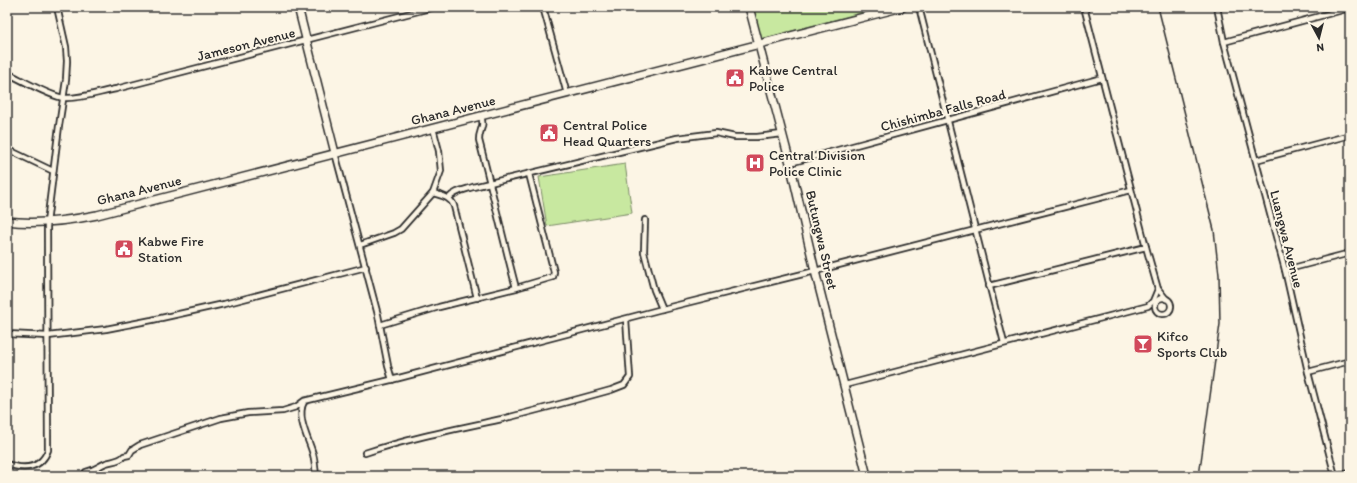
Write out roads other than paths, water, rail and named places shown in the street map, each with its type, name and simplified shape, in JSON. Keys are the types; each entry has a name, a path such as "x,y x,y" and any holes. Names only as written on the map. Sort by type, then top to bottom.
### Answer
{"main road":[{"path":"298,7 335,153"},
{"name":"Butungwa Street","path":"749,7 790,163 866,476"},
{"name":"Ghana Avenue","path":"7,221 18,223 47,223 97,215 903,7"}],"street":[{"path":"7,464 23,468 30,467 39,463 46,457 48,450 47,223 67,62 66,47 57,7"},
{"name":"Jameson Avenue","path":"63,98 116,89 434,7"},
{"path":"544,7 567,94"},
{"path":"919,7 1004,343"},
{"path":"845,385 1148,306 1156,308 1162,314 1169,312 1171,304 1158,289 1146,247 1084,7"},
{"name":"Luangwa Avenue","path":"1217,7 1224,42 1256,160 1308,372 1337,476"},
{"path":"1224,42 1350,8"},
{"path":"7,73 63,98"},
{"name":"Chishimba Falls Road","path":"790,163 1102,78"},
{"path":"481,116 483,123 479,140 516,288"},
{"path":"360,245 401,229 433,193 440,171 439,151 433,128"},
{"path":"449,198 458,191 677,138 716,133 735,137 757,137 782,134"},
{"path":"1256,160 1350,135"},
{"path":"7,149 53,171"},
{"path":"335,153 366,267 392,380"},
{"path":"380,325 439,307 553,278 554,275 529,174"},
{"path":"86,472 98,468 105,463 122,459 124,456 130,455 132,450 140,445 221,418 248,413 282,412 296,407 304,401 392,380 662,309 1131,190"},
{"path":"433,193 449,198 452,201 477,298"},
{"path":"645,220 644,252 654,290 662,309"},
{"path":"990,286 1146,247"},
{"path":"1284,270 1350,253"},
{"path":"7,334 48,336 106,329 224,304 366,267"},
{"path":"1148,306 1156,296 1158,289"},
{"path":"1156,296 1156,308"},
{"path":"1156,308 1159,299 1166,299"},
{"path":"365,453 384,446 597,394 624,385 630,377 626,319"},
{"path":"1308,372 1350,361"},
{"path":"304,401 301,409 305,434 312,452 316,476"},
{"path":"1337,476 1350,473"}],"railway":[{"path":"1158,7 1214,230 1219,275 1220,324 1199,476"}],"place":[{"name":"Kabwe Central Police","path":"735,78"},
{"name":"Central Police Head Quarters","path":"549,133"},
{"name":"Central Division Police Clinic","path":"755,163"},
{"name":"Kabwe Fire Station","path":"124,249"},
{"name":"Kifco Sports Club","path":"1143,344"}]}
